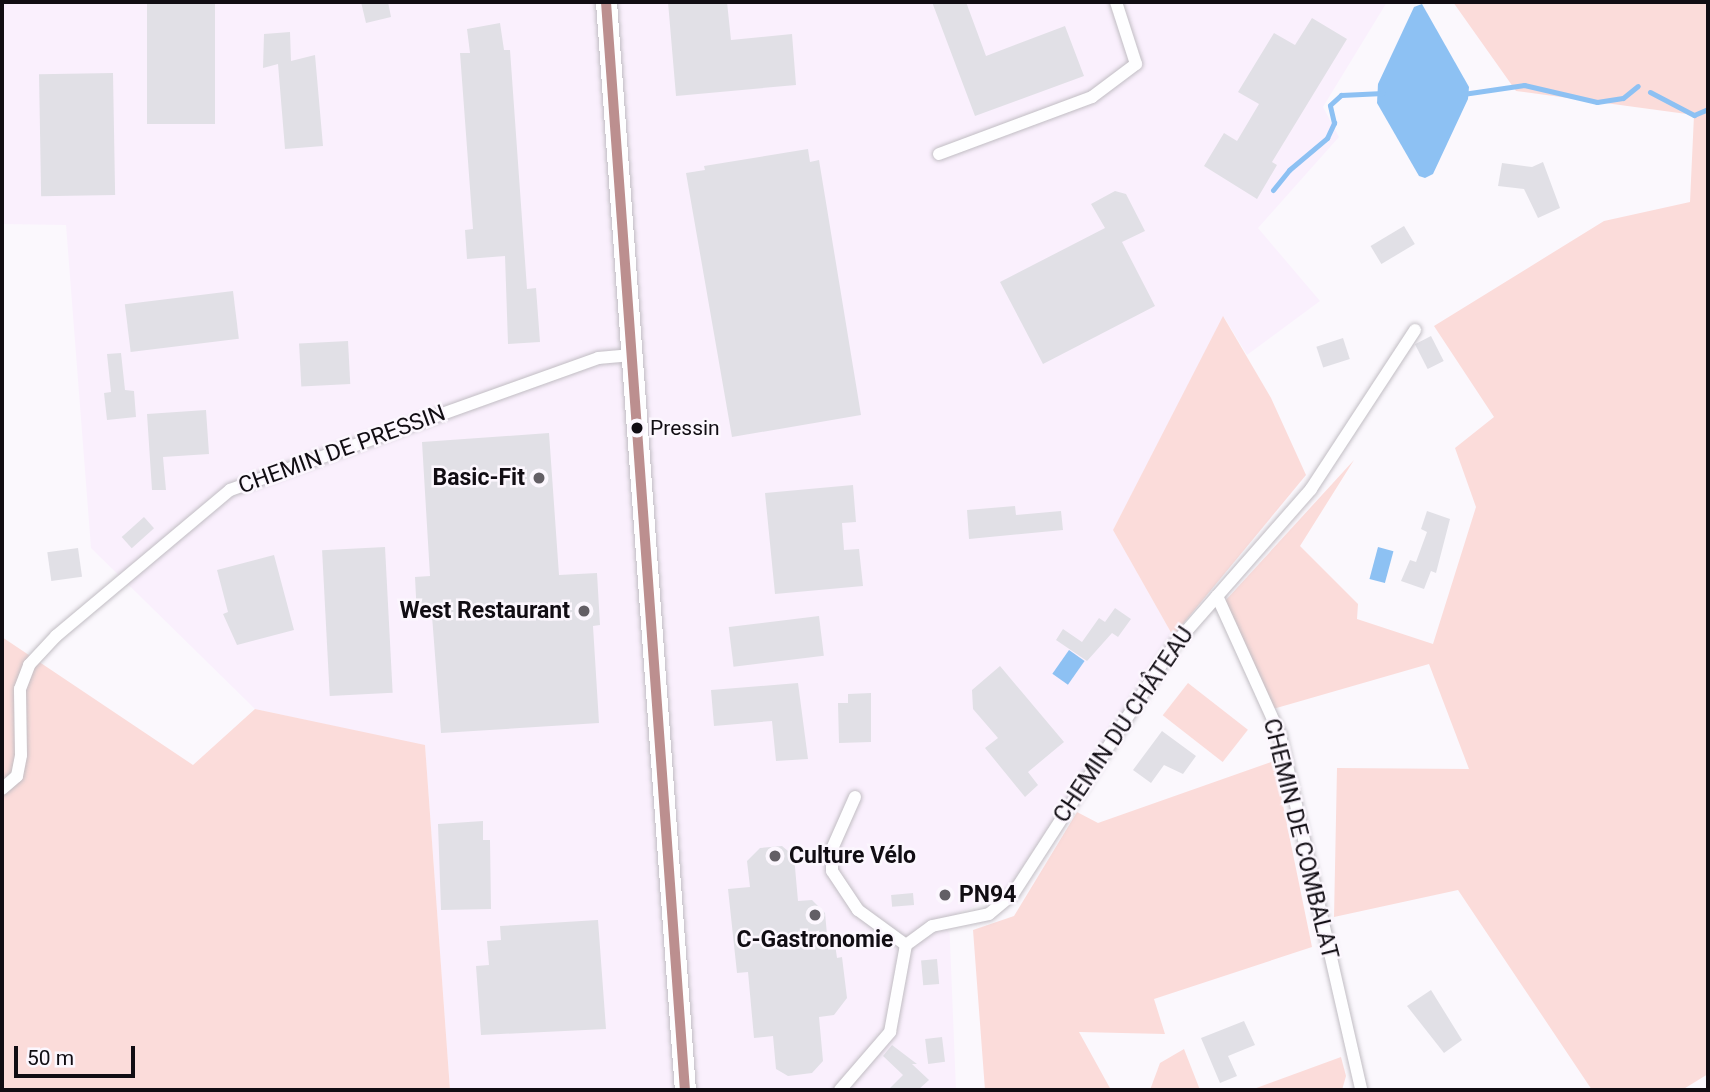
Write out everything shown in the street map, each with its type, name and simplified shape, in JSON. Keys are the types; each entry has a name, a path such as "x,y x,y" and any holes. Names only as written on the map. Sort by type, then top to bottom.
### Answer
{"main road":[{"path":"606,2 635,355 685,1090"}],"street":[{"path":"939,154 1092,97 1136,64 1116,2"},
{"name":"CHEMIN DU CHÂTEAU","path":"906,945 932,926 989,914 1013,894 1175,645 1311,489 1415,330"},
{"name":"CHEMIN DE PRESSIN","path":"2,789 17,776 20,689 29,665 56,636 230,490 598,358 635,355"},
{"name":"CHEMIN DE COMBALAT","path":"1217,596 1280,735 1361,1090"},
{"path":"840,1090 890,1032 906,945 858,910 832,871 832,849 855,797"}],"shaded area":[{"path":"2,2 1387,2 1323,107 1339,137 1258,228 1320,301 1247,355 1224,317 1113,530 1173,636 1005,894 949,917 956,1090 450,1090 425,746 255,709 91,548 66,225 2,224"},
{"path":"1453,2 1708,4 1708,1074 1682,1090 1592,1090 1458,890 1334,917 1337,768 1469,769 1429,664 1273,709 1225,601 1354,460 1300,546 1358,604 1357,619 1433,644 1476,507 1455,448 1494,417 1434,326 1604,221 1690,202 1694,115 1516,91"},
{"path":"1223,316 1271,398 1306,475 1173,636 1113,530"},
{"path":"2,637 193,765 255,709 425,745 450,1090 2,1090"},
{"path":"1188,683 1248,730 1223,762 1163,715"},
{"path":"1274,761 1312,947 1154,999 1165,1034 1079,1032 1111,1090 985,1090 973,930 1014,916 1077,812 1098,823"},
{"path":"1184,1049 1200,1090 1150,1090 1160,1063"},
{"path":"1341,1057 1346,1076 1342,1090 1251,1090"}],"water":[{"path":"1422,4 1469,87 1468,99 1433,174 1425,178 1419,176 1377,103 1378,84 1414,7"},
{"path":"1378,547 1393,551 1385,583 1369,579"},
{"path":"1069,650 1085,661 1068,685 1052,674"}],"building":[{"path":"147,2 215,2 215,124 147,124"},
{"path":"361,2 388,2 391,17 366,23"},
{"path":"668,2 727,2 731,40 792,34 796,85 676,96"},
{"path":"932,2 966,2 986,56 1065,26 1084,76 975,116"},
{"path":"1312,18 1347,39 1272,162 1277,165 1257,199 1204,166 1224,133 1237,141 1259,104 1238,92 1274,33 1295,45"},
{"path":"500,23 504,50 510,50 527,289 536,288 540,342 508,344 505,256 467,259 465,230 473,229 460,53 470,53 467,29"},
{"path":"290,32 291,61 315,55 323,146 285,149 278,64 263,68 264,34"},
{"path":"113,73 115,195 41,196 39,74"},
{"path":"808,149 810,162 819,160 861,415 732,437 686,173 705,170 704,166"},
{"path":"1543,162 1560,208 1538,218 1524,189 1498,186 1502,163 1532,167"},
{"path":"1115,191 1126,194 1145,231 1122,242 1155,306 1043,364 1000,282 1105,228 1091,204"},
{"path":"1404,226 1415,244 1381,264 1371,246"},
{"path":"233,291 239,339 131,352 125,304"},
{"path":"1431,336 1444,361 1428,369 1415,344"},
{"path":"1343,338 1350,359 1323,368 1316,347"},
{"path":"348,341 350,384 301,387 299,344"},
{"path":"121,353 125,390 134,391 136,417 107,420 104,393 111,392 107,354"},
{"path":"206,410 209,454 163,457 166,490 152,490 147,414"},
{"path":"549,433 559,575 597,573 600,625 593,626 599,723 441,733 432,616 417,617 415,577 430,576 422,442"},
{"path":"853,485 856,522 842,523 844,550 859,549 863,586 775,594 765,493"},
{"path":"1015,506 1016,515 1061,511 1063,530 969,539 967,510"},
{"path":"1427,511 1450,519 1436,573 1431,571 1424,589 1401,581 1410,560 1416,562 1427,532 1421,529"},
{"path":"144,517 154,528 132,548 122,537"},
{"path":"385,547 393,693 330,696 322,550"},
{"path":"78,548 82,577 51,581 47,552"},
{"path":"274,555 294,630 237,645 223,614 228,612 217,570"},
{"path":"1115,608 1131,619 1118,637 1112,633 1087,661 1056,640 1063,629 1082,642 1099,618 1105,622"},
{"path":"819,616 824,656 734,667 729,627"},
{"path":"1000,666 1064,742 1028,772 1038,785 1025,797 985,748 998,738 973,709 972,690"},
{"path":"798,683 808,759 776,761 772,721 714,726 711,690"},
{"path":"871,693 871,742 839,743 838,703 848,703 848,694"},
{"path":"1162,731 1196,756 1183,774 1164,765 1151,783 1133,770"},
{"path":"483,821 483,840 490,840 491,909 441,910 438,824"},
{"path":"782,846 794,856 798,901 812,900 825,913 828,945 835,944 837,958 842,957 847,998 834,1015 819,1017 823,1061 812,1073 788,1076 776,1069 773,1036 754,1038 748,972 737,973 728,889 750,887 747,861 760,848"},
{"path":"913,893 914,905 892,907 891,895"},
{"path":"598,920 606,1029 481,1035 476,966 489,965 487,941 501,940 500,926"},
{"path":"937,959 939,984 923,985 921,960"},
{"path":"1431,990 1462,1040 1444,1053 1407,1006"},
{"path":"1244,1021 1255,1045 1228,1056 1237,1076 1220,1083 1201,1038"},
{"path":"942,1037 945,1062 928,1064 925,1039"},
{"path":"892,1045 917,1064 912,1064 929,1080 918,1090 888,1090 903,1075 883,1056"}],"waterway":[{"path":"1463,94 1524,85 1597,102 1623,98 1638,86"},
{"path":"1650,92 1694,115 1708,109"},
{"path":"1273,190 1289,170 1327,138 1334,123 1330,105 1341,95 1383,93"}],"transit line":[{"path":"606,2 685,1090"}],"place":[{"name":"Pressin","path":"637,428"},
{"name":"Basic-Fit","path":"539,478"},
{"name":"West Restaurant","path":"584,611"},
{"name":"Culture Vélo","path":"775,856"},
{"name":"PN94","path":"945,895"},
{"name":"C-Gastronomie","path":"815,915"}]}
